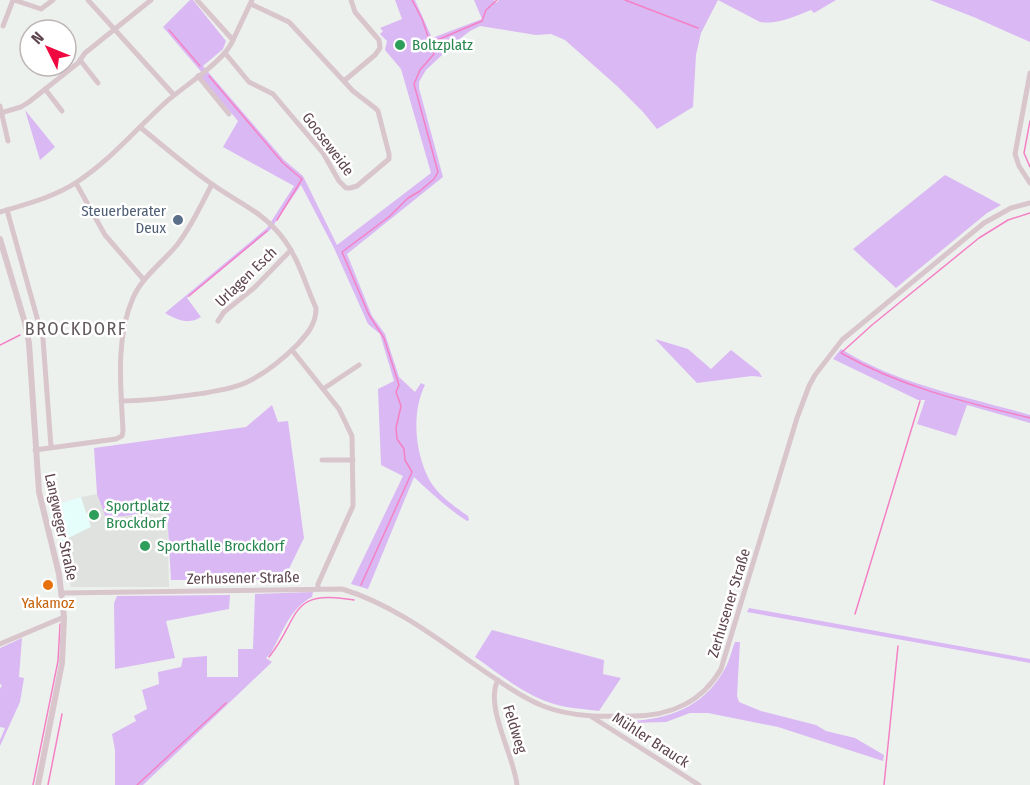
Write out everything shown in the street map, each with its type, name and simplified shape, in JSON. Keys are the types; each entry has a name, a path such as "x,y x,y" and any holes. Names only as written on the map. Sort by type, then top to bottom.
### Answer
{"street":[{"path":"3,26 14,0 41,9 53,0"},
{"path":"88,0 174,94"},
{"path":"1,113 26,105 80,60 85,53 151,0"},
{"path":"196,0 233,40"},
{"path":"344,81 380,48 379,40 356,12 351,0"},
{"path":"0,212 45,199 75,183 97,167 174,94 225,53 251,2"},
{"name":"Gooseweide","path":"225,53 249,82 273,94 323,153 339,181 346,188 357,186 387,163 389,154 378,111 344,81 289,22 251,2"},
{"path":"80,60 98,83"},
{"path":"1030,73 1015,154 1019,166 1030,183"},
{"path":"198,76 229,114"},
{"path":"45,89 62,111"},
{"path":"0,106 8,141"},
{"name":"Urlagen Esch","path":"122,401 163,400 231,388 245,383 269,369 292,350 312,328 316,315 316,308 291,250 273,226 258,212 185,165 140,127"},
{"path":"75,183 105,235 144,280"},
{"path":"35,450 116,439 122,436 124,331 133,298 144,280 166,259 187,231 212,184"},
{"name":"Zerhusener Straße","path":"63,593 342,589 366,596 397,613 498,680 542,706 590,716 644,716 670,711 693,700 714,680 721,669 804,398 822,364 842,340 984,223 1011,208 1030,203"},
{"path":"7,210 43,339 51,447"},
{"name":"Langweger Straße","path":"0,239 29,342 35,450 41,502 63,593 62,663 38,785"},
{"name":"Urlagen Esch","path":"218,321 224,312 254,288 291,250"},
{"path":"292,350 339,409 352,436 353,506 318,584 318,589"},
{"path":"323,389 359,364"},
{"path":"322,460 353,460"},
{"path":"0,644 64,617"},
{"name":"Feldweg","path":"498,680 493,691 494,703 517,785"},
{"name":"Mühler Brauck","path":"590,716 699,785"}],"shaded area":[{"path":"190,0 193,0 226,41 223,49 203,66 284,160 303,176 337,245 431,173 401,69 385,50 387,41 380,34 383,31 380,28 402,19 395,0 415,0 432,38 482,19 474,0 494,0 496,3 499,0 718,0 701,33 696,55 693,107 657,129 617,86 565,40 551,34 536,35 480,26 457,41 426,70 419,82 419,88 443,177 347,254 372,316 385,334 399,377 415,392 421,383 425,385 416,421 421,459 430,481 452,505 468,516 469,520 467,521 453,511 414,477 368,589 351,584 403,476 381,465 378,389 394,381 380,334 368,324 334,248 301,185 270,230 187,298 201,317 192,321 183,321 165,313 267,228 294,186 223,147 238,121 201,77 203,74 163,27"},
{"path":"718,0 836,0 814,13 811,10 767,23 760,22"},
{"path":"930,0 1030,0 1030,42 976,18"},
{"path":"25,110 55,147 40,160"},
{"path":"945,175 1001,205 987,213 896,288 853,249"},
{"path":"655,339 688,349 711,369 731,350 759,372 762,377 752,376 697,383"},
{"path":"841,349 909,381 1030,415 1030,423 967,405 956,436 917,424 925,400 918,400 833,359"},
{"path":"272,405 278,422 288,421 304,538 283,581 278,579 171,580 167,511 106,518 97,494 94,448 246,427"},
{"path":"97,494 106,518 167,511 169,587 71,587 60,542 91,527 81,497"},
{"path":"81,497 91,527 60,542 49,507"},
{"path":"313,592 312,597 298,607 293,614 266,658 272,662 143,785 115,785 115,750 112,734 136,721 134,716 147,709 142,690 159,684 158,672 181,667 183,658 207,656 207,677 238,677 238,649 253,649 255,594"},
{"path":"230,595 229,609 166,621 175,658 115,669 114,603 117,596"},
{"path":"749,608 1030,659 1030,663 747,612"},
{"path":"492,630 604,660 603,674 621,678 599,711 548,702 519,688 475,657"},
{"path":"22,638 19,677 24,678 20,702 0,746 5,728 0,727 0,689 2,685 0,684 0,648"},
{"path":"735,642 740,642 737,696 739,702 761,711 855,738 884,755 883,761 778,727 708,713 690,713 666,722 628,723 629,721 657,718 694,703 715,684 723,672"}],"waterway":[{"path":"361,585 412,472 405,460 404,449 397,439 396,428 401,406 396,392 399,385 384,338 369,315 342,252 390,216 408,198 434,179 438,172 414,84 420,70 434,54 422,19 412,0"},
{"path":"430,43 482,21 486,10 497,0"},
{"path":"625,0 698,28"},
{"path":"169,30 200,66"},
{"path":"209,76 283,163 302,179 277,220"},
{"path":"1030,121 1024,153 1030,167"},
{"path":"1030,213 1008,220 979,238 841,353 910,384 1030,418"},
{"path":"189,296 267,231"},
{"path":"0,345 20,335"},
{"path":"855,614 920,401"},
{"path":"269,657 299,609 307,602 317,598 333,597 354,600"},
{"path":"33,785 58,661 60,624"},
{"path":"884,785 898,646"},
{"path":"137,785 226,703"},
{"path":"48,785 62,714"}],"place":[{"name":"Boltzplatz","path":"400,45"},
{"name":"Steuerberater Deux","path":"178,220"},
{"name":"Sportplatz Brockdorf","path":"94,515"},
{"name":"Sporthalle Brockdorf","path":"145,546"},
{"name":"Yakamoz","path":"48,585"}],"district":[{"name":"BROCKDORF","path":"76,329"}]}
